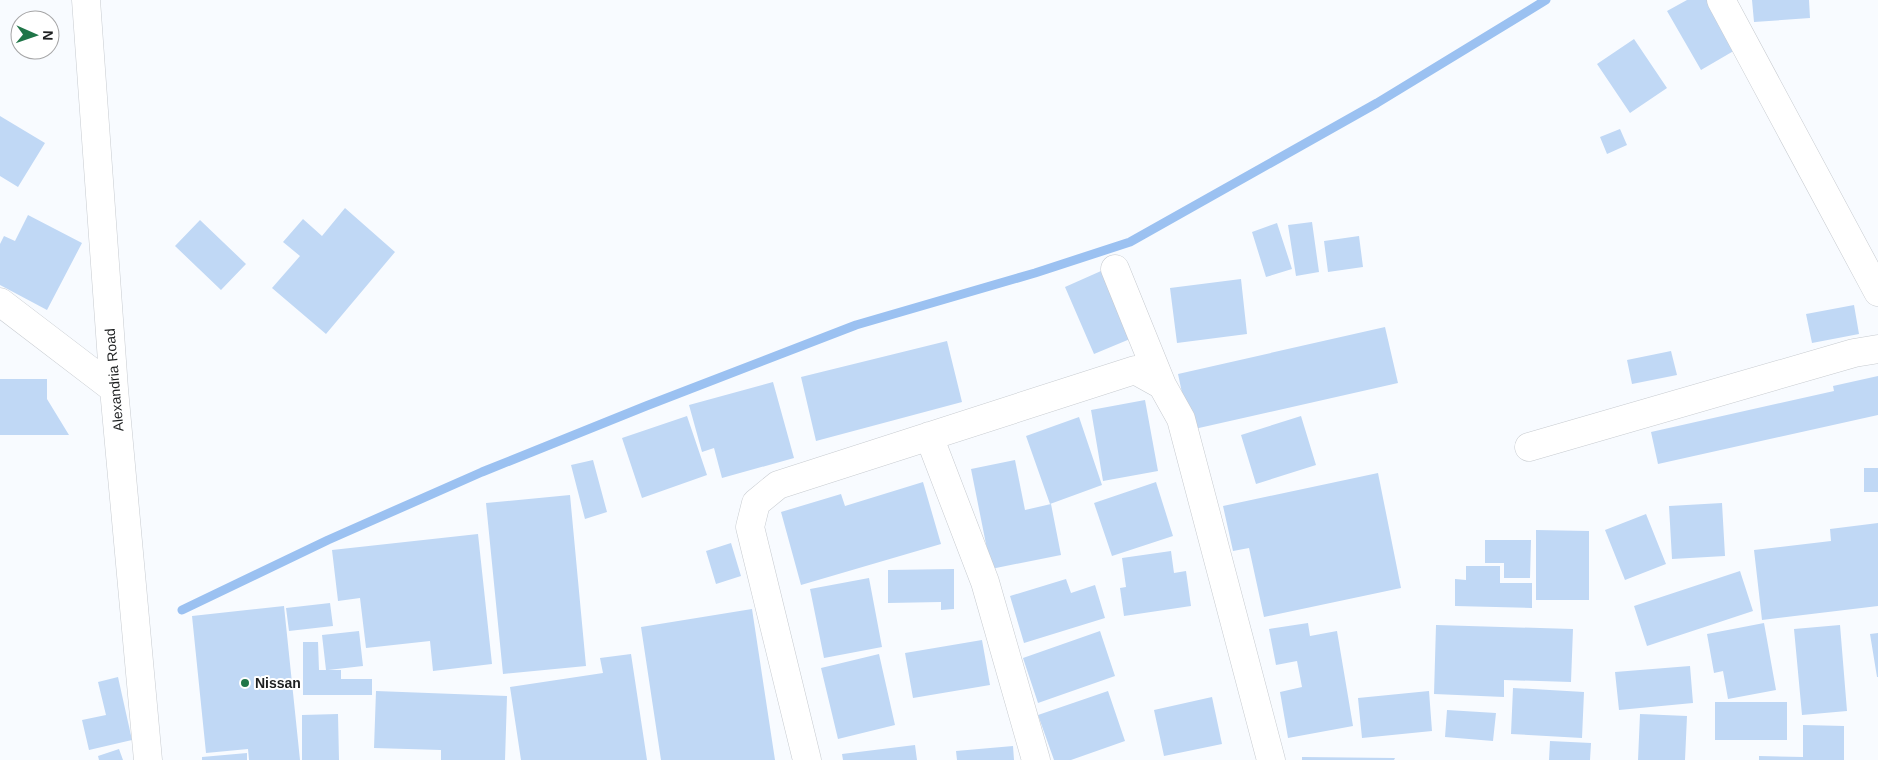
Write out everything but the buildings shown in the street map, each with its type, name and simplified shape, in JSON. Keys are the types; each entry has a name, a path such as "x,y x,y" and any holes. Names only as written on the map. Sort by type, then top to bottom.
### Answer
{"street":[{"name":"Alexandria Road","path":"86,0 114,389 148,760"},
{"path":"1721,0 1878,292"},
{"path":"1115,269 1162,385 1181,419 1271,760"},
{"path":"0,302 114,389"},
{"path":"1529,447 1854,352 1878,349"},
{"path":"807,760 750,527 756,504 778,485 1136,370 1162,385"},
{"path":"929,436 985,582 1036,760"}],"waterway":[{"path":"182,610 328,540 482,472 646,406 856,325 1035,273 1130,242 1377,103 1546,0"}],"place":[{"name":"Nissan","path":"245,683"}]}
